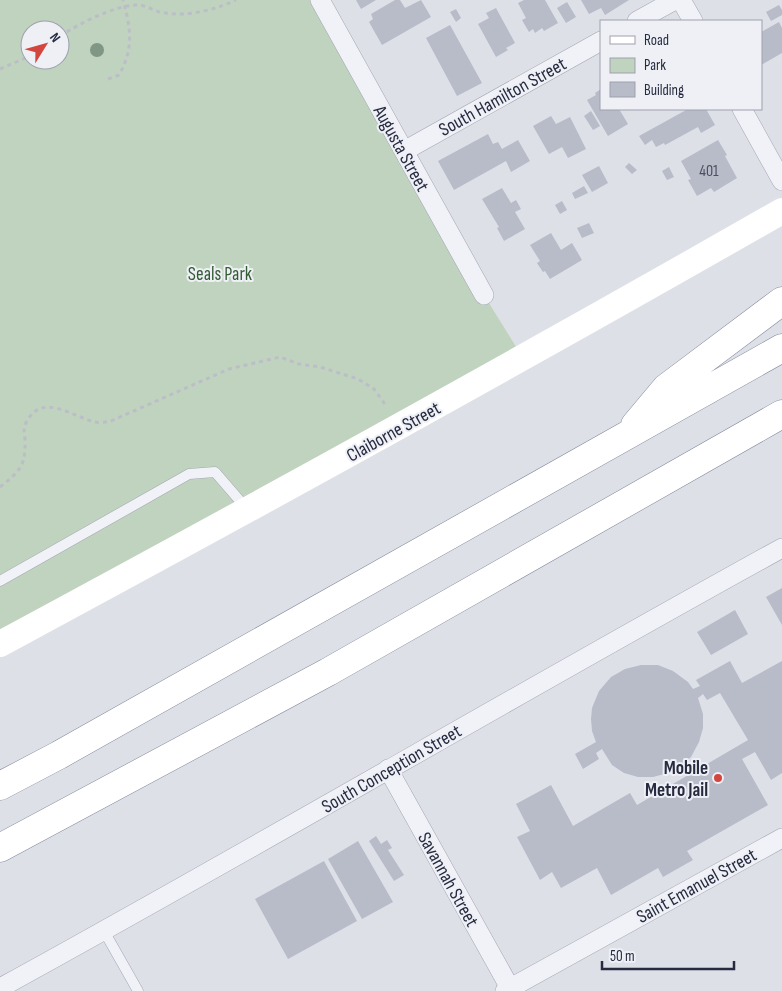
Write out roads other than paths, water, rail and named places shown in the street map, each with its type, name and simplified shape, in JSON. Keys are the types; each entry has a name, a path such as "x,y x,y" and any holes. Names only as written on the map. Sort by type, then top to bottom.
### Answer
{"highway":[{"path":"623,439 666,388 782,301"},
{"path":"0,786 59,755 782,348"},
{"path":"0,848 328,672 782,414"},
{"path":"643,493 782,437"},
{"path":"0,778 59,755"},
{"path":"0,863 67,812"}],"street":[{"name":"Augusta Street","path":"320,0 484,295"},
{"path":"639,20 675,0"},
{"path":"681,0 692,20"},
{"name":"South Hamilton Street","path":"404,151 600,42"},
{"path":"743,110 782,182"},
{"name":"Claiborne Street","path":"0,644 523,358 782,211"},
{"name":"South Conception Street","path":"0,988 388,770 594,651 782,548"},
{"name":"Savannah Street","path":"388,770 509,990"},
{"name":"Saint Emanuel Street","path":"509,990 782,838"}],"lane":[{"path":"0,581 189,474 215,472 248,510"},
{"path":"104,931 138,991"}],"place":[{"name":"Mobile Metro Jail","path":"718,778"}],"park label":[{"name":"Seals Park","path":"220,273"}]}
